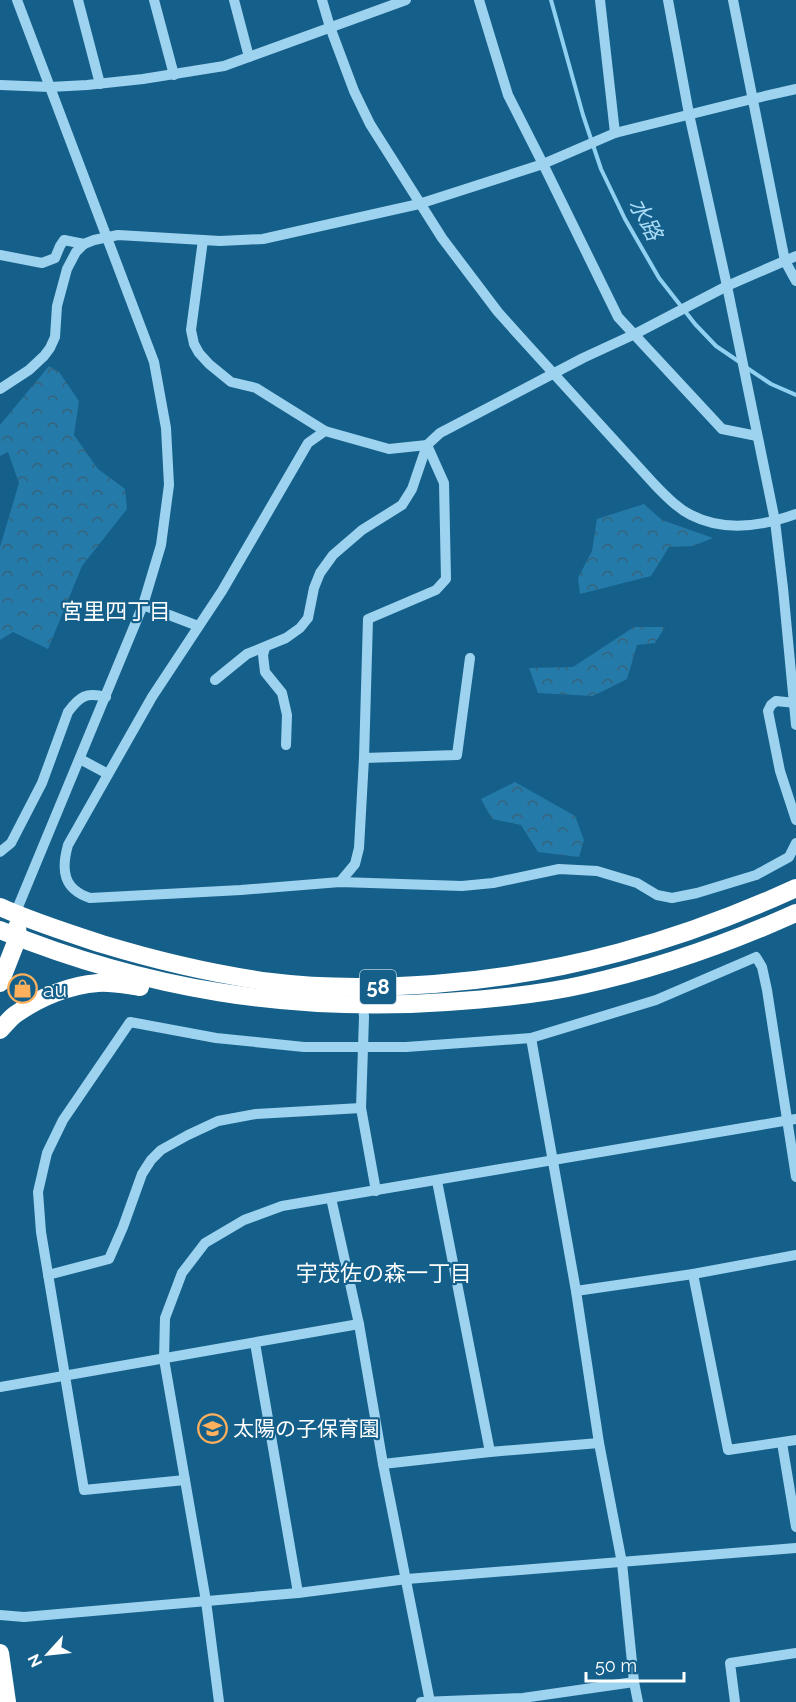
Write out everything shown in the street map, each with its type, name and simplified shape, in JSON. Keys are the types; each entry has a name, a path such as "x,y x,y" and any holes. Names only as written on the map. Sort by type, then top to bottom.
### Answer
{"highway":[{"name":"58","path":"7,910 78,936 180,966 272,982 370,988 507,976 602,958 718,922 796,888"},
{"path":"0,983 7,910"},
{"name":"58","path":"5,933 92,964 166,982 248,997 363,1005 418,1004 489,999 582,985 673,961 796,913"},
{"path":"0,1030 15,1015 39,1000 73,987 112,983 144,987 166,982"},
{"path":"0,1653 7,1702"}],"street":[{"path":"7,910 80,759 143,604 161,545 169,485 166,428 154,363 17,0"},
{"path":"78,0 100,84"},
{"path":"154,0 174,75"},
{"path":"234,0 249,57"},
{"path":"322,0 354,91 370,124 419,204 491,302 553,375 655,485 677,506 690,514 727,526 775,521 796,514"},
{"path":"0,85 50,87 100,84 224,66 406,0"},
{"path":"479,0 508,94 618,316 722,429 757,436"},
{"path":"600,0 615,133"},
{"path":"668,0 689,114 728,286 775,521 796,726"},
{"path":"733,0 784,261 796,282"},
{"path":"0,389 29,370 44,357 50,348 55,338 57,306 67,269 76,252 84,244 118,235 220,241 262,239 419,204 543,164 615,133 796,89"},
{"path":"0,255 42,262 55,258 64,240 84,244"},
{"path":"203,240 191,330 194,344 209,364 231,382 256,388 325,431 389,449 427,445"},
{"path":"215,680 247,654 286,638 300,628 308,618 314,588 320,573 333,555 362,530 402,505 412,489 427,445 440,433 583,358 728,286 796,256"},
{"path":"325,431 308,443 222,591 152,697 68,845 63,862 68,883 78,894 90,898 340,882 462,886 493,883 559,869 597,871 638,883 657,895 672,898 756,875 789,857 796,843"},
{"path":"340,882 355,864 359,848 368,619 436,590 446,579 444,483 427,445"},
{"path":"143,604 198,626"},
{"path":"265,648 263,655 265,672 282,693 287,715 286,745"},
{"path":"364,758 457,755 470,658"},
{"path":"0,852 11,843 42,783 68,712 84,695 95,694 106,697"},
{"path":"794,703 776,701 768,711 780,771 796,820"},
{"path":"80,759 108,774"},
{"path":"185,1480 84,1490 41,1232 38,1192 47,1153 63,1120 130,1022 227,1039 304,1047 406,1047 531,1038 656,1000 756,957 762,967 767,990 791,1120 796,1177"},
{"path":"363,1005 361,1108 376,1191"},
{"path":"531,1038 576,1291 599,1443 622,1563 638,1702"},
{"path":"48,1275 109,1259 146,1167 161,1150 188,1135 218,1120 256,1114 361,1108"},
{"path":"219,1702 206,1601 164,1359 165,1318 182,1273 205,1243 244,1220 282,1206 791,1120"},
{"path":"437,1181 490,1452"},
{"path":"331,1198 359,1324 427,1702 523,1700 634,1682"},
{"path":"576,1291 693,1274 796,1255"},
{"path":"693,1274 728,1450 796,1440"},
{"path":"0,1387 359,1324"},
{"path":"255,1343 298,1593"},
{"path":"383,1464 599,1443"},
{"path":"782,1443 796,1527"},
{"path":"0,1615 24,1617 298,1593 406,1580 796,1548"},
{"path":"735,1702 730,1663 796,1653"}],"green space":[{"path":"49,366 59,372 79,401 74,435 98,469 125,489 127,509 82,566 48,649 13,632 0,640 0,547 19,483 8,452 0,456 0,425"},
{"path":"644,504 662,520 713,538 693,546 669,547 651,576 580,594 578,578 592,551 597,519"},
{"path":"634,627 665,627 655,643 637,645 627,679 593,696 538,693 529,668 573,667"},
{"path":"515,782 575,816 584,840 579,857 538,852 521,825 492,819 481,799"}],"waterway":[{"name":"水路","path":"551,0 583,115 601,169 625,219 659,278 695,324 716,346 741,363"},
{"name":"水路","path":"747,368 771,384 796,395"}],"place":[{"name":"au","path":"22,989"},
{"name":"太陽の子保育園","path":"212,1428"}],"district":[{"name":"宮里四丁目","path":"116,611"},
{"name":"宇茂佐の森一丁目","path":"384,1273"}]}
